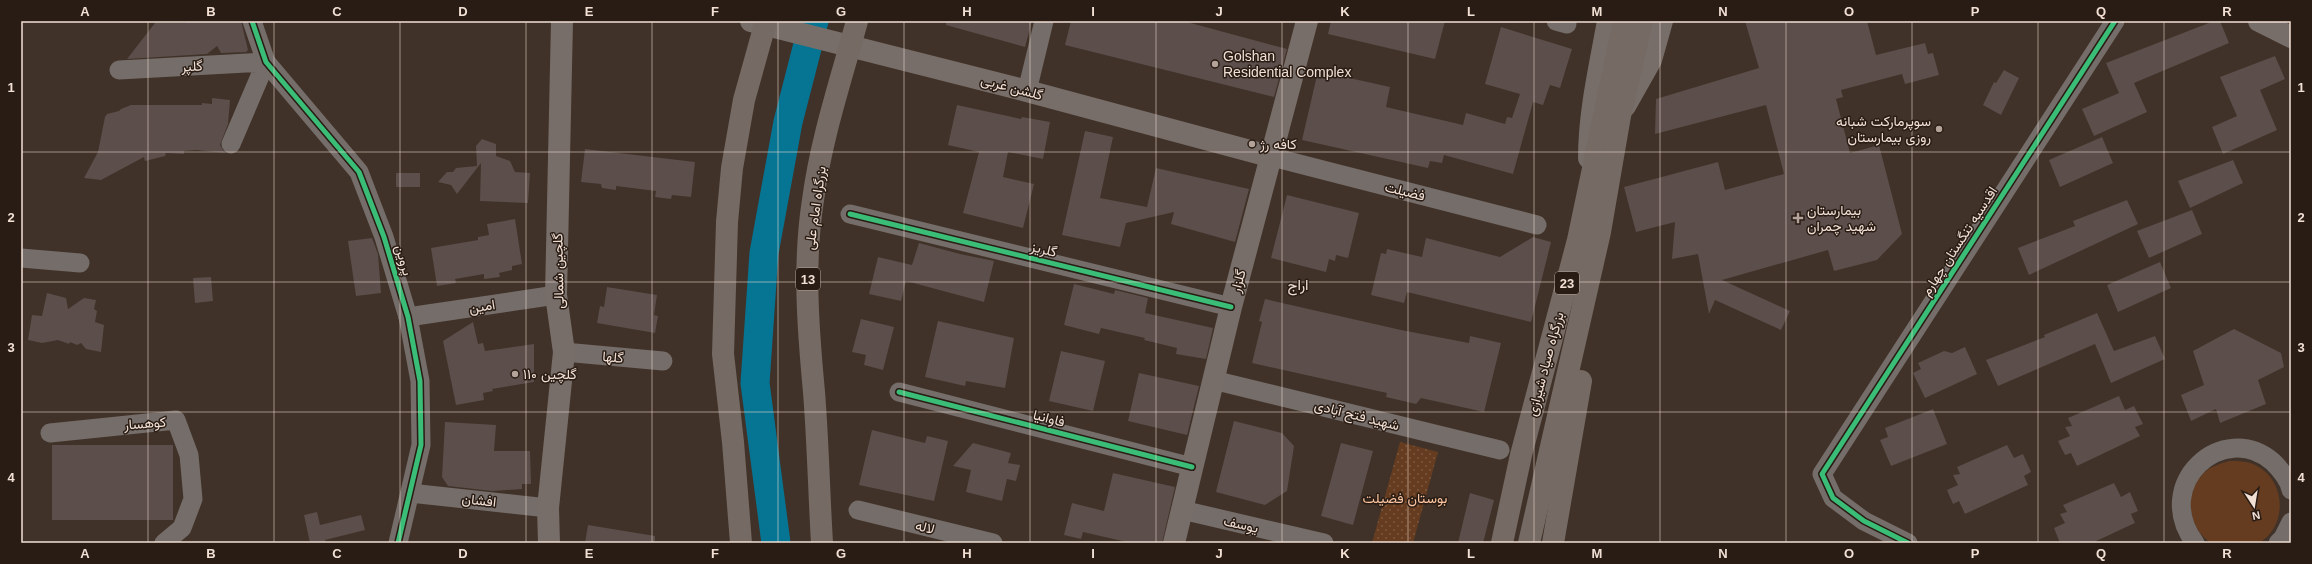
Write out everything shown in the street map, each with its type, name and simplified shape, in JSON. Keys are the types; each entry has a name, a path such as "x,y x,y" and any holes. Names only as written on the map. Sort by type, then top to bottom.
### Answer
{"highway":[{"path":"742,543 723,354 727,222 732,168 744,100 766,21"},
{"name":"بزرگراه امام علی","path":"822,543 814,393 809,350 808,256 814,192 826,136 857,21"},
{"name":"بزرگراه صیاد شیرازی","path":"1502,543 1521,455 1578,240 1589,180 1624,21"},
{"name":"بزرگراه صیاد شیرازی","path":"1529,543 1600,232 1620,116 1642,21"},
{"path":"1552,543 1592,316 1600,232"}],"main road":[{"name":"گلچین شمالی","path":"548,543 548,508 564,352 556,295 562,21"},
{"name":"گلشن غربی","path":"751,21 1027,90 1272,157"},
{"name":"گلزار","path":"1174,543 1231,307 1307,21"},
{"path":"1589,180 1589,135 1608,21"},
{"path":"1620,116 1651,60 1662,21"},
{"path":"2259,21 2291,37"}],"street":[{"name":"پروین","path":"252,21 266,62 359,172 384,236 408,317 420,381 421,445 398,543"},
{"path":"1027,90 1044,21"},
{"name":"اقدسیه تنگستان چهارم","path":"1908,543 1864,521 1833,498 1822,474 2115,21"},
{"name":"گلپر","path":"119,70 266,62"},
{"path":"231,144 266,62"},
{"name":"فضیلت","path":"1272,157 1537,224"},
{"name":"گلریز","path":"850,214 1231,307"},
{"path":"21,258 80,263"},
{"name":"امین","path":"408,317 556,295"},
{"name":"گلها","path":"564,352 663,361"},
{"name":"شهید فتح آبادی","path":"1213,380 1500,450"},
{"name":"فاوانیا","path":"899,392 1192,467"},
{"name":"کوهسار","path":"50,433 176,420 189,455 193,499 182,528 164,543"},
{"path":"2195,543 2186,531 2181,514 2181,496 2191,473 2198,464 2214,454 2238,449 2250,450 2267,457 2281,469 2291,490"},
{"name":"افشان","path":"410,493 548,508"},
{"name":"لاله","path":"858,510 993,543"},
{"name":"یوسف","path":"1182,510 1324,543"},
{"path":"2278,543 2283,538 2291,522"}],"green space":[{"name":"بوستان فضیلت","path":"1400,442 1438,452 1413,543 1372,543"},
{"path":"2229,461 2240,461 2254,464 2267,473 2274,482 2278,492 2280,504 2279,515 2275,526 2259,543 2211,543 2203,537 2193,520 2191,501 2196,483 2202,475 2211,468"}],"building":[{"path":"187,21 241,21 248,50 246,52 221,53 217,46 207,54 127,59 155,23 186,23"},
{"path":"946,21 1032,21 1025,47 946,25"},
{"name":"Golshan Residential Complex","path":"1071,21 1183,21 1287,49 1274,97 1065,45"},
{"path":"1331,21 1445,21 1435,59 1328,34"},
{"path":"1745,21 1867,21 1876,55 1925,43 1928,54 1933,53 1939,75 1905,84 1902,74 1841,90 1843,97 1836,99 1850,153 1879,145 1902,234 1877,260 1834,271 1828,250 1722,280 1790,311 1781,330 1715,300 1709,314 1698,254 1672,259 1675,222 1636,232 1624,187 1718,162 1725,190 1784,174 1766,105 1655,134 1656,99 1759,68"},
{"path":"2214,21 2220,21 2229,43 2134,83 2147,112 2094,136 2082,109 2119,93 2106,63"},
{"path":"1501,27 1572,49 1560,88 1550,85 1543,105 1533,102 1513,174 1444,155 1442,163 1430,161 1428,168 1302,140 1318,71 1390,87 1386,107 1463,125 1466,113 1505,124 1507,117 1512,118 1520,94 1485,84"},
{"path":"2275,56 2285,79 2260,90 2277,130 2223,154 2212,127 2237,116 2220,77"},
{"path":"2004,70 2019,78 2001,115 1983,105 1994,82 1996,83"},
{"path":"212,98 230,100 228,124 220,145 225,153 196,150 184,151 184,154 166,153 165,156 145,161 144,157 101,180 84,178 98,152 105,117 107,114 119,111 131,105 212,104"},
{"path":"957,105 1021,119 1022,117 1050,122 1043,159 1008,152 1003,177 1034,184 1023,228 963,213 979,152 948,145"},
{"path":"1085,131 1113,137 1100,198 1147,207 1156,168 1249,189 1235,242 1171,224 1174,212 1126,223 1120,247 1062,235"},
{"path":"2102,137 2113,163 2060,187 2049,160"},
{"path":"482,139 496,144 496,156 510,161 515,172 530,173 528,203 480,201 481,163 457,194 451,185 438,182 447,172 453,172 456,168 477,166 476,146"},
{"path":"585,149 695,162 691,197 672,195 671,199 655,197 656,191 616,186 616,190 602,188 601,184 581,182"},
{"path":"2233,160 2243,183 2190,208 2178,181"},
{"path":"396,173 420,173 420,187 396,187"},
{"path":"1287,195 1359,213 1348,258 1336,255 1335,261 1329,259 1326,272 1271,258"},
{"path":"2127,200 2138,224 2029,275 2018,248 2075,226 2073,221"},
{"path":"2192,210 2202,234 2149,258 2137,231"},
{"path":"515,219 522,264 512,266 512,270 499,273 500,277 484,279 484,274 455,279 456,283 437,286 431,248 478,240 478,237 489,235 487,224"},
{"path":"1533,237 1551,242 1531,322 1407,292 1404,303 1371,295 1381,253 1386,254 1387,249 1422,257 1426,238 1500,257"},
{"path":"372,238 378,254 381,293 356,296 348,241"},
{"path":"919,243 994,261 984,302 906,281 901,301 869,294 878,257 912,265"},
{"path":"2160,262 2171,288 2118,312 2107,285"},
{"path":"211,277 213,301 195,303 193,278"},
{"path":"1074,284 1114,294 1115,290 1148,298 1145,313 1213,328 1206,359 1176,354 1177,348 1144,340 1145,338 1101,328 1099,334 1064,325"},
{"path":"607,287 657,295 654,315 658,316 655,333 597,323 600,306 604,307"},
{"path":"47,293 66,298 68,309 84,298 96,300 94,309 97,311 95,322 104,325 101,352 86,349 81,343 77,345 58,340 42,343 28,340 32,315 42,316"},
{"path":"1265,299 1401,330 1469,343 1470,336 1501,343 1484,412 1421,398 1416,404 1386,397 1387,393 1252,363 1262,322 1259,321"},
{"path":"2097,313 2114,351 2155,336 2165,359 2111,383 2095,344 1998,386 1986,360 2045,337 2044,335"},
{"path":"861,319 894,327 883,370 864,365 866,355 852,352"},
{"path":"938,321 1014,338 1005,388 966,381 965,386 925,377"},
{"path":"473,322 478,344 483,343 485,351 534,344 534,382 492,389 493,391 483,393 484,400 456,405 443,341"},
{"path":"2234,329 2281,353 2284,367 2258,380 2266,404 2220,423 2216,409 2191,421 2181,395 2204,385 2193,351"},
{"path":"1965,347 1977,374 1925,398 1913,373 1921,369 1918,363 1944,351 1952,353"},
{"path":"1061,351 1105,361 1093,411 1049,401"},
{"path":"1139,373 1199,386 1187,435 1128,421"},
{"path":"2119,396 2125,410 2134,406 2143,424 2135,427 2140,436 2077,466 2071,453 2065,455 2058,441 2070,436 2065,427 2072,426 2068,418"},
{"path":"1933,409 1947,444 1891,466 1880,440 1888,437 1885,428"},
{"path":"1234,421 1282,433 1294,446 1287,491 1265,505 1216,492"},
{"path":"445,422 496,425 494,451 530,451 531,484 522,484 522,489 492,491 448,486 442,477"},
{"path":"872,430 925,443 927,436 948,441 934,501 859,485"},
{"path":"973,443 1011,453 1008,463 1020,465 1016,481 1007,479 1002,501 966,492 971,470 953,466"},
{"path":"1341,443 1373,451 1353,525 1321,516"},
{"path":"52,445 173,445 173,520 52,520"},
{"path":"2007,445 2014,458 2023,454 2031,472 2024,476 2028,485 1965,514 1959,501 1953,504 1947,490 1958,485 1953,475 1960,474 1957,467"},
{"path":"1113,473 1175,487 1162,543 1131,543 1083,532 1081,539 1064,535 1072,503 1104,511"},
{"path":"2114,483 2121,497 2130,492 2138,511 2131,514 2135,523 2092,543 2060,543 2054,528 2065,523 2060,514 2067,512 2063,505"},
{"path":"1470,493 1494,500 1483,543 1458,543"},
{"path":"317,512 320,525 361,515 365,530 325,540 326,543 310,543 304,515"},
{"path":"588,525 655,536 655,543 585,543"}],"waterway":[{"path":"776,543 755,383 764,253 788,122 814,21"}],"cycle path":[{"path":"252,21 266,62 359,172 384,237 408,317 420,381 421,445 398,543"},
{"path":"1908,543 1864,521 1833,498 1822,474 2115,21"},
{"path":"850,214 1231,307"},
{"path":"899,392 1192,467"}],"place":[{"name":"Golshan Residential Complex","path":"1215,64"},
{"name":"سوپرمارکت شبانه روزی بیمارستان","path":"1939,129"},
{"name":"کافه رژ","path":"1252,144"},
{"name":"بیمارستان شهید چمران","path":"1798,218"},
{"name":"گلچین ۱۱۰","path":"515,374"}],"district":[{"name":"اراج","path":"1298,285"}]}
